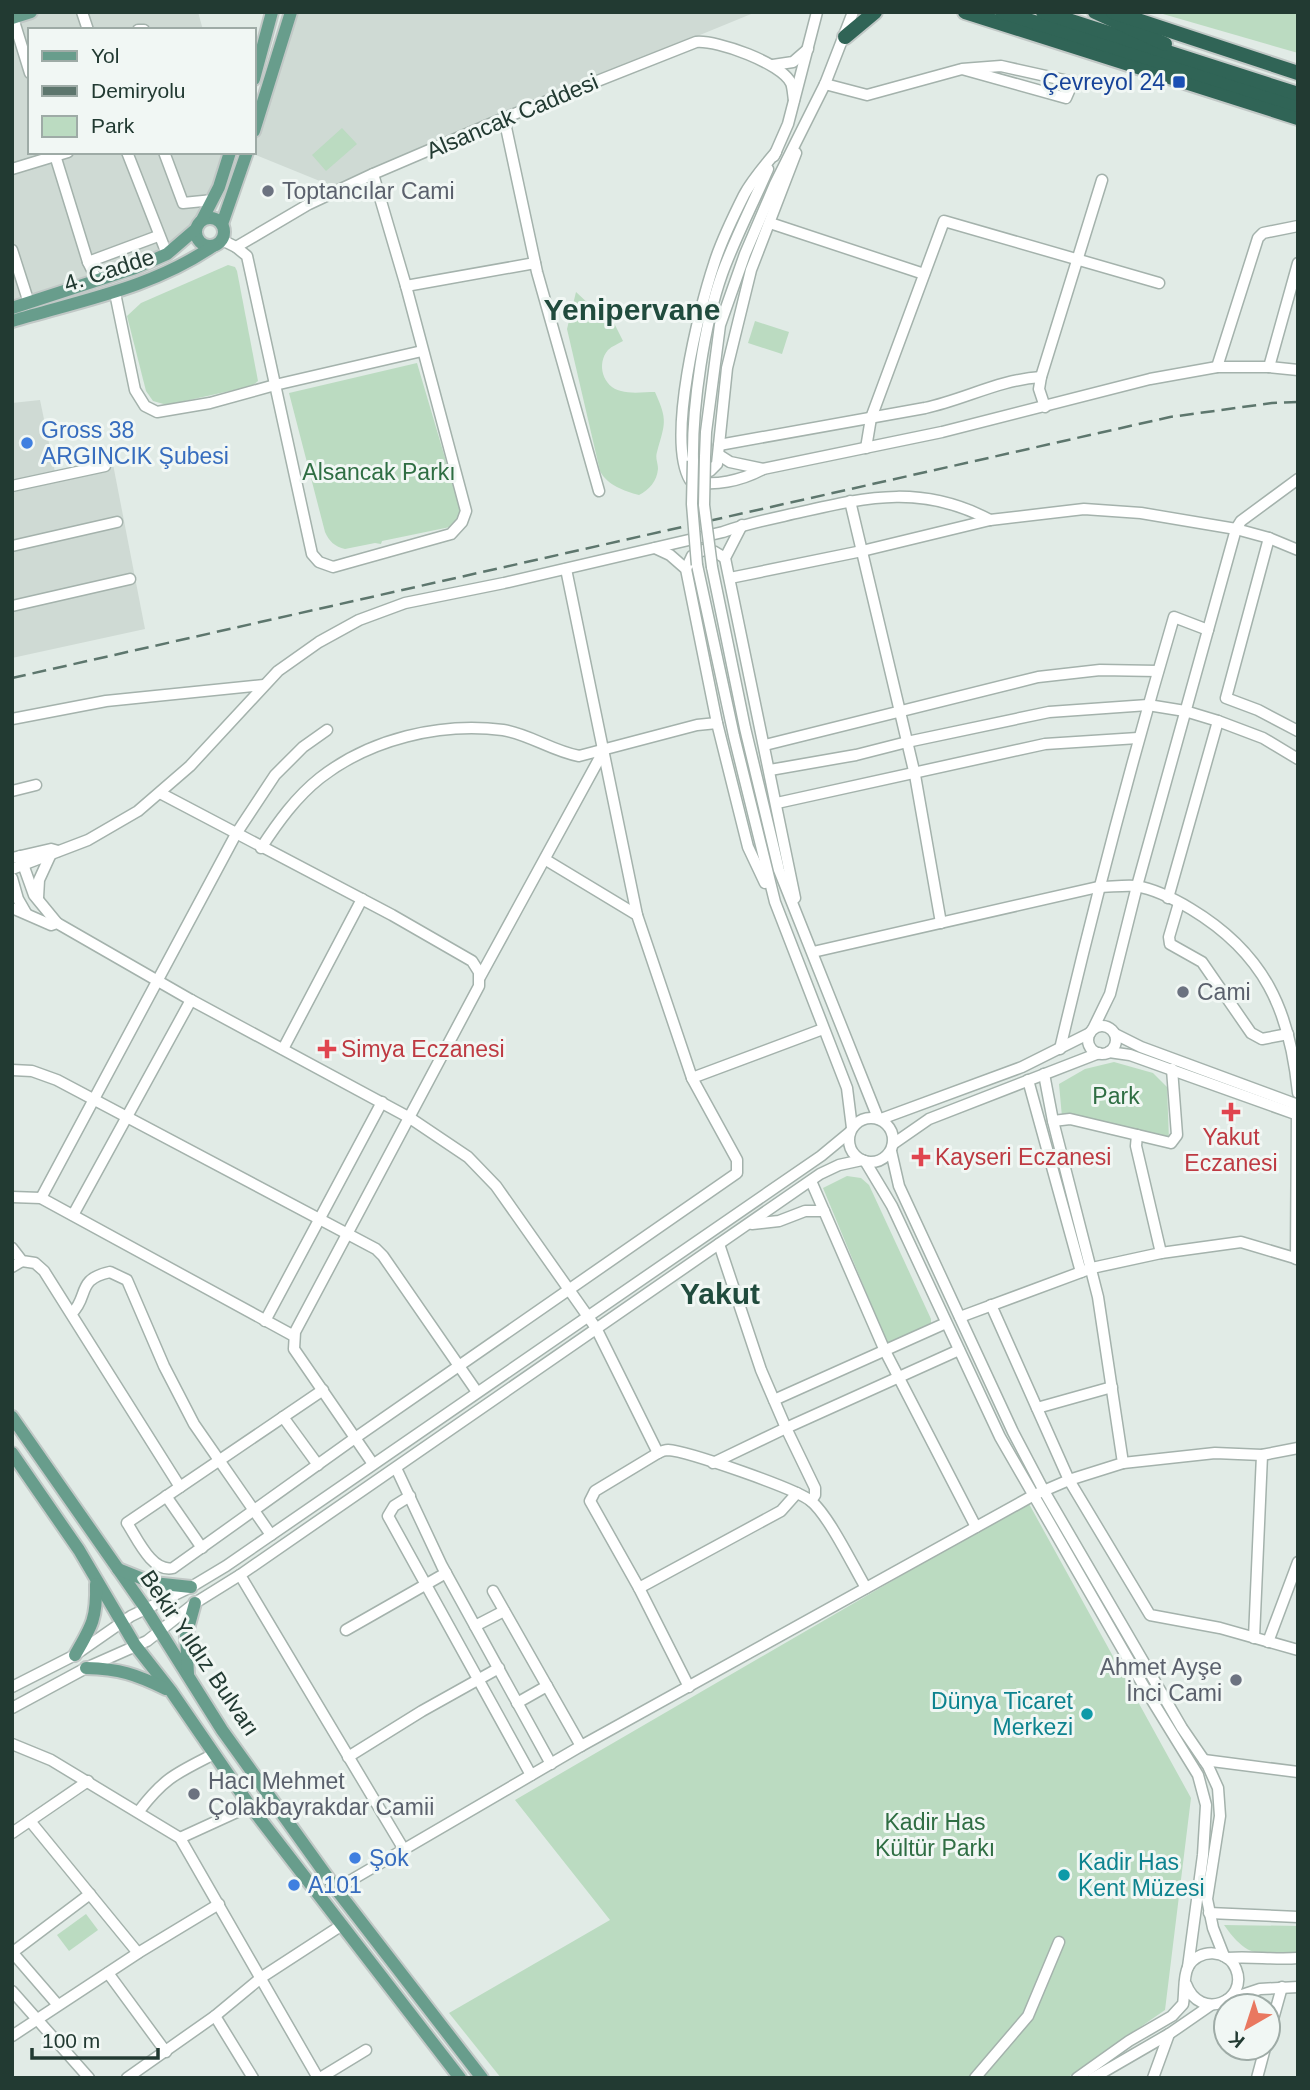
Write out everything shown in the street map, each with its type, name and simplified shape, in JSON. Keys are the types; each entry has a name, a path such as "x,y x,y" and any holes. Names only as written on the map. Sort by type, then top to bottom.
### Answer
{"highway":[{"path":"845,37 875,12"},
{"path":"965,12 1298,116"},
{"path":"1002,12 1298,105"},
{"path":"1043,12 1298,94"},
{"path":"1095,12 1227,71"},
{"path":"1113,12 1298,73"},
{"path":"1147,71 1208,77"},
{"path":"1257,92 1298,116"}],"main road":[{"path":"12,18 31,12"},
{"path":"256,71 272,12"},
{"path":"256,125 291,12"},
{"name":"4. Cadde","path":"12,308 97,281 167,254 199,224 213,200 229,154"},
{"path":"222,224 246,154"},
{"path":"213,217 222,224 224,229 218,243 202,244 196,235 199,224 213,217"},
{"name":"4. Cadde","path":"12,321 116,293 178,268 218,243"},
{"name":"Bekir Yıldız Bulvarı","path":"12,1417 146,1609 222,1730 336,1889 482,2078"},
{"name":"Bekir Yıldız Bulvarı","path":"12,1452 79,1550 135,1646 170,1691 250,1806 460,2078"},
{"path":"118,1569 153,1583 191,1587"},
{"path":"75,1654 93,1623 97,1607 96,1580"},
{"path":"188,1675 186,1636 195,1603"},
{"path":"86,1668 116,1669 138,1675 170,1691"}],"street":[{"path":"775,902 734,736 698,565 688,462 706,332 722,275 788,124 817,12"},
{"path":"851,14 845,37 825,84 775,184 745,254 720,324 706,432 704,505 712,567 779,870 879,1119 891,1130 899,1186 1039,1493 1150,1697 1191,1760 1203,1789 1206,1805 1203,1855 1183,2004 1172,2016 1129,2041 1077,2078"},
{"path":"12,18 28,67"},
{"name":"Alsancak Caddesi","path":"236,247 309,204 373,174 504,118 696,42 715,43 773,65"},
{"path":"773,65 793,62 808,49"},
{"path":"773,65 791,82 794,100"},
{"path":"825,84 867,95 962,69 1001,65 1073,82 1066,98 962,69"},
{"path":"504,118 535,263 599,491"},
{"path":"688,462 690,470 697,472 710,471 717,464 727,368 751,270 788,180 803,130"},
{"path":"12,169 55,154 88,262 97,281"},
{"path":"128,154 167,254"},
{"path":"164,154 183,203 213,200"},
{"path":"218,243 236,247 247,256 309,549 319,562 334,567 447,536 459,527 466,511 373,174"},
{"path":"1045,407 1039,389 1041,377 1102,180"},
{"path":"866,448 871,418 944,221 1159,283"},
{"path":"770,223 924,274"},
{"path":"1217,367 1258,238 1263,233 1298,226"},
{"path":"88,262 158,236"},
{"path":"12,250 29,303"},
{"path":"406,286 535,263"},
{"path":"1269,367 1298,264"},
{"path":"116,293 135,390 141,401 158,412 210,403 422,351"},
{"path":"688,462 690,480 700,484 747,478 763,469 1045,407 1150,379 1217,367 1298,370"},
{"path":"719,450 941,405 986,387 1018,379 1041,377"},
{"path":"719,450 730,462 763,469"},
{"path":"12,486 105,466"},
{"path":"1297,1115 1172,1069 1130,1055 1104,1053 1090,1045 1092,1031 1110,994 1137,886 1236,529 1241,521 1298,479"},
{"path":"38,902 38,880 54,853 115,826 160,793 190,766 278,671 332,634 373,614 405,603 566,569 850,501 890,495 922,498 942,502 990,520"},
{"path":"850,501 915,775 941,923"},
{"path":"730,578 862,551 990,520 1066,510 1100,509 1141,513 1236,529 1298,550"},
{"path":"12,546 117,522"},
{"path":"742,525 725,558 799,919"},
{"path":"1269,538 1226,698 1258,710 1298,731"},
{"path":"654,548 670,555 686,569"},
{"path":"725,558 715,552 703,550 692,556 686,569 717,723 748,847 775,902 848,1093 850,1147 853,1154 864,1161 892,1206 1000,1437 1039,1493 1204,1760 1218,1788 1220,1803 1208,1899 1209,1913 1225,1957 1236,1969 1237,1986 1233,1992"},
{"path":"323,1390 127,1523 156,1565 163,1569 173,1568 737,1173 737,1160 692,1079 637,915 566,569"},
{"path":"12,606 130,579"},
{"path":"1060,1049 1098,887 1174,617 1208,630"},
{"path":"765,745 1038,677 1100,670 1158,671"},
{"path":"12,719 106,701 264,685"},
{"path":"770,770 856,755 1049,712 1148,705 1185,711 1218,721 1262,738 1298,759"},
{"path":"1168,898 1218,721"},
{"path":"261,848 284,816 320,779 350,759 396,739 443,730 495,730 519,734 559,751 579,756 697,725 717,723"},
{"path":"41,1199 236,834 275,775 303,747 327,730"},
{"path":"777,803 915,775 1045,744 1138,738"},
{"path":"373,1464 295,1349 293,1336 479,986 480,977 604,750"},
{"path":"12,791 36,785"},
{"path":"160,793 362,899 472,961 480,977"},
{"path":"54,853 51,849 17,863 38,902 57,923 191,1000 410,1118 457,1148 487,1176 596,1328 658,1453"},
{"path":"546,860 637,915"},
{"path":"12,878 18,899 26,913"},
{"path":"813,951 1098,887 1137,886 1179,903 1221,930 1255,964 1274,993 1288,1034 1298,1093"},
{"path":"283,1049 362,899"},
{"path":"1179,903 1169,937 1170,944 1202,962 1251,1033 1262,1039 1288,1034"},
{"path":"12,908 51,925 57,923"},
{"path":"12,1707 86,1668 147,1641 195,1603 397,1468 831,1168 864,1161 880,1161 929,1119 1104,1053 1115,1045 1110,1016 1110,994"},
{"path":"73,1215 191,1000"},
{"path":"12,1687 75,1654 121,1623 226,1566 821,1156 859,1121 866,1118 879,1119 1022,1067 1092,1031 1106,1027 1141,1048 1298,1107 1297,1259 1241,1242 1161,1253 1092,1268 960,1317"},
{"path":"692,1079 823,1029"},
{"path":"1053,1121 1075,1120 1166,1144 1175,1140 1177,1135 1172,1069"},
{"path":"12,1070 49,1076 347,1233 383,1255 477,1392"},
{"path":"1044,1074 1053,1121 1092,1268 1122,1463"},
{"path":"1028,1080 1081,1272"},
{"path":"265,1321 382,1102"},
{"path":"1137,1135 1136,1146 1161,1253"},
{"path":"811,1181 885,1351 976,1527"},
{"path":"12,1197 41,1199 293,1336"},
{"path":"748,1224 779,1221 805,1211 824,1211"},
{"path":"719,1244 761,1370 816,1488 811,1501"},
{"path":"12,1248 17,1264 31,1261 40,1266 180,1487"},
{"path":"72,1313 89,1282 110,1272 122,1275 127,1280 179,1396 194,1423 271,1535"},
{"path":"991,1305 1069,1480 1150,1615 1220,1628 1298,1650"},
{"path":"774,1400 946,1323"},
{"path":"713,1463 959,1350"},
{"path":"1037,1408 1112,1387"},
{"path":"283,1417 318,1465"},
{"path":"336,1889 580,1746 1039,1493 1122,1463 1215,1453 1262,1455 1298,1448"},
{"path":"689,1687 639,1588 590,1501 595,1491 658,1453 674,1451 713,1463 772,1482 811,1501 839,1541 866,1588"},
{"path":"1254,1638 1262,1455"},
{"path":"397,1468 446,1573 551,1764"},
{"path":"639,1588 780,1510 797,1493"},
{"path":"166,1496 202,1548"},
{"path":"410,1496 394,1506 388,1516 531,1775"},
{"path":"1268,1642 1298,1562"},
{"path":"346,1630 424,1583 446,1573"},
{"path":"240,1575 403,1848"},
{"path":"493,1591 580,1746"},
{"path":"474,1626 504,1611"},
{"path":"348,1757 499,1668"},
{"path":"517,1703 547,1686"},
{"path":"12,1744 51,1760 180,1838 319,2078 366,2050"},
{"path":"139,1811 169,1777 214,1754"},
{"path":"1204,1760 1298,1773"},
{"path":"12,1833 88,1782"},
{"path":"180,1838 250,1806"},
{"path":"30,1821 138,1952"},
{"path":"57,2004 12,1952 90,1894"},
{"path":"12,2036 138,1952 219,1904"},
{"path":"1209,1913 1298,1917"},
{"path":"127,2078 215,2016 261,1977 342,1925"},
{"path":"975,2078 1028,2016 1059,1942"},
{"path":"1188,1968 1200,1955 1208,1953 1225,1957 1245,1956 1276,1960 1298,1958"},
{"path":"108,1973 166,2052"},
{"path":"1186,1984 1195,1999 1211,2005"},
{"path":"1281,1992 1282,1987"},
{"path":"1248,1992 1298,1987"},
{"path":"12,1991 89,2078"},
{"path":"1093,2078 1169,2034 1211,2005"},
{"path":"215,2016 253,2078"},
{"path":"1153,2078 1169,2034"}],"shaded area":[{"path":"38,12 198,12 202,28 28,28 28,154 223,154 199,219 182,242 68,296 12,317 12,20"},
{"path":"295,12 756,12 332,186 253,154 256,154 256,139"},
{"path":"40,400 55,472 112,459 145,629 12,658 12,403"}],"green space":[{"path":"1156,12 1298,12 1298,53"},
{"path":"342,128 357,144 326,171 312,155"},
{"path":"228,265 235,267 237,271 258,381 252,386 167,405 153,401 146,391 127,316 141,303"},
{"path":"576,292 591,306 609,313 623,341 604,356 602,368 606,380 621,391 655,392 662,410 664,422 656,454 656,477 652,485 639,495 611,484 600,471 567,329"},
{"path":"755,321 789,332 782,354 748,343"},
{"name":"Alsancak Parkı","path":"417,363 461,512 450,527 382,541 381,544 345,549 338,547 330,541 325,532 289,393"},
{"name":"Park","path":"1114,1062 1153,1073 1167,1087 1169,1140 1062,1117 1059,1084 1085,1069"},
{"path":"847,1176 861,1178 869,1185 931,1319 931,1325 888,1345 823,1188"},
{"name":"Kadir Has Kültür Parkı","path":"1028,1502 1191,1798 1165,2010 1067,2078 501,2078 449,2013 610,1920 515,1800"},
{"path":"86,1914 98,1930 69,1951 57,1935"},
{"path":"1224,1925 1298,1926 1298,1955 1255,1952 1240,1944"}],"railway":[{"path":"12,678 1170,417 1298,402"}],"place":[{"name":"Çevreyol 24","path":"1179,82"},
{"name":"Toptancılar Cami","path":"268,191"},
{"name":"Gross 38 ARGINCIK Şubesi","path":"27,443"},
{"name":"Cami","path":"1183,992"},
{"name":"Simya Eczanesi","path":"327,1049"},
{"name":"Yakut Eczanesi","path":"1231,1112"},
{"name":"Kayseri Eczanesi","path":"921,1157"},
{"name":"Ahmet Ayşe İnci Cami","path":"1236,1680"},
{"name":"Dünya Ticaret Merkezi","path":"1087,1714"},
{"name":"Hacı Mehmet Çolakbayrakdar Camii","path":"194,1794"},
{"name":"Şok","path":"355,1858"},
{"name":"Kadir Has Kent Müzesi","path":"1064,1875"},
{"name":"A101","path":"294,1885"}],"district":[{"name":"Yenipervane","path":"632,309"},
{"name":"Yakut","path":"720,1293"}]}
